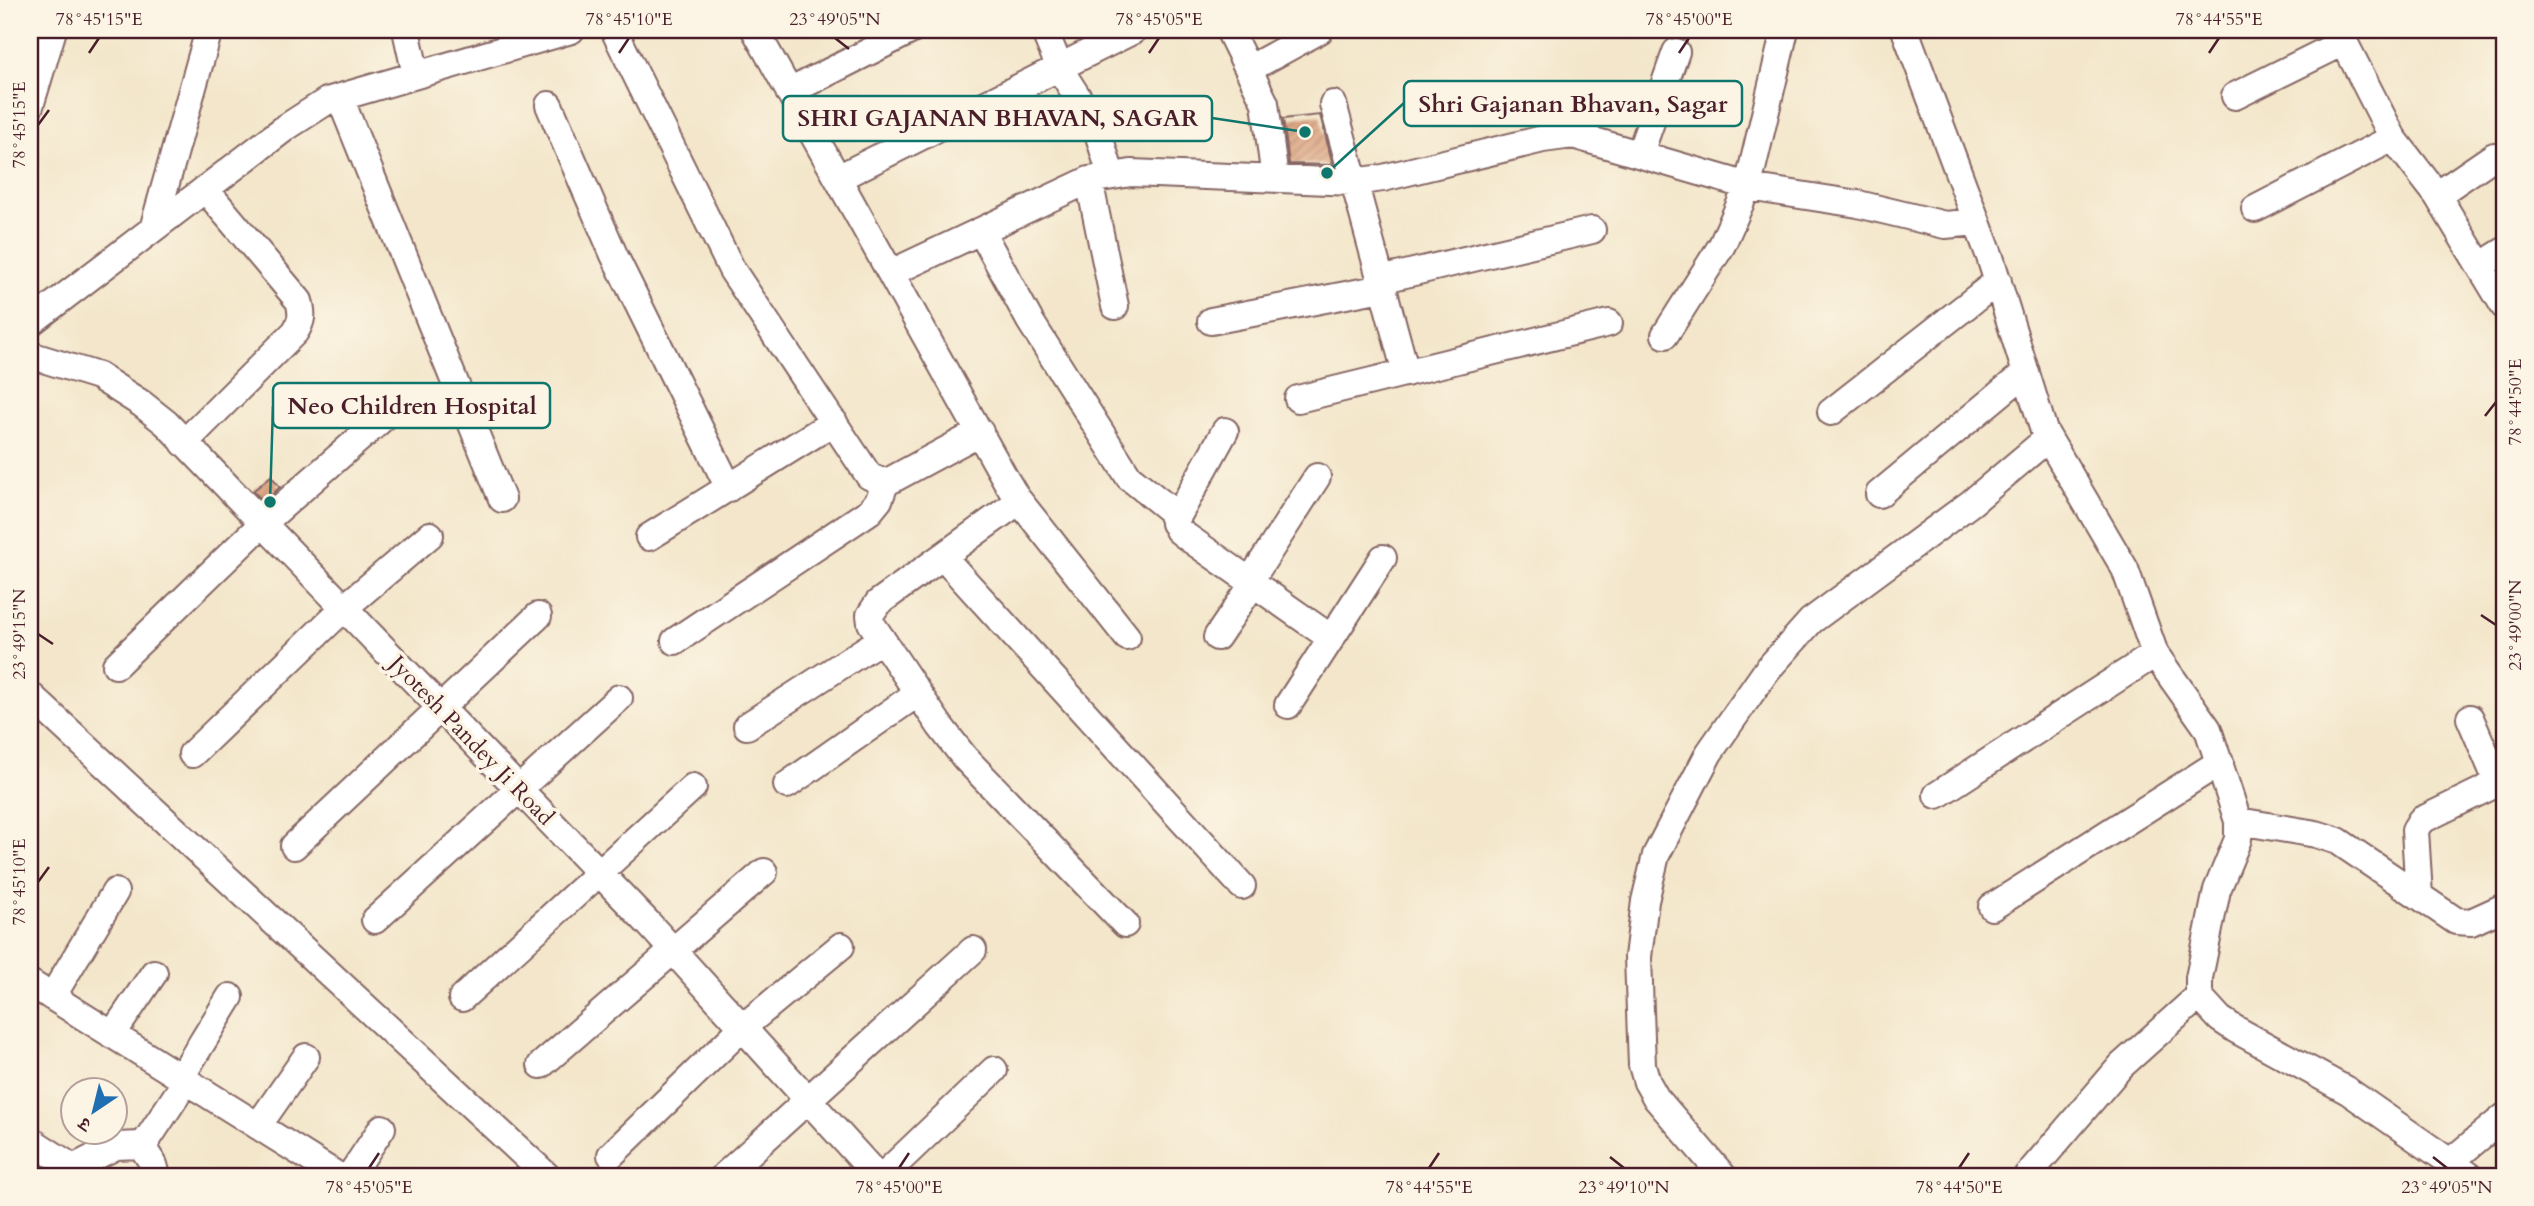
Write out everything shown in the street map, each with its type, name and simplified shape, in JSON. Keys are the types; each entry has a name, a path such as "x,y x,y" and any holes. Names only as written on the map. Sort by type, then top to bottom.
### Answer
{"street":[{"path":"30,106 53,30"},
{"path":"153,229 209,30"},
{"path":"406,30 416,75"},
{"path":"30,323 305,113 327,101 571,30"},
{"path":"614,30 732,270 869,476 886,481 980,432"},
{"path":"755,30 1019,501 1127,637"},
{"path":"789,92 912,30"},
{"path":"1044,30 1067,63 1096,126 1110,176 1115,306"},
{"path":"838,178 1134,30"},
{"path":"1229,30 1265,103 1275,179"},
{"path":"1665,335 1722,245 1748,186 1785,30"},
{"path":"1905,30 1998,281 2047,439 2124,569 2155,654 2208,729 2238,821 2238,839 2217,890 2199,978 2199,996 2207,1007 2228,1024 2348,1091 2460,1169 2504,1117"},
{"path":"1249,69 1315,31"},
{"path":"2235,96 2341,36 2393,138 2437,195 2504,306"},
{"path":"1640,153 1676,52"},
{"path":"340,98 502,499"},
{"path":"1333,104 1406,373"},
{"path":"549,105 614,255 729,488"},
{"path":"891,273 1110,176 1353,182 1383,178 1559,135 1590,138 1748,186 1858,204 1945,225 1977,222"},
{"path":"2255,209 2393,138"},
{"path":"2437,195 2494,156"},
{"path":"184,443 295,332 302,322 303,312 299,301 205,189"},
{"path":"1211,321 1381,284 1592,230"},
{"path":"981,231 1030,321 1129,477 1170,510 1174,523 1187,537 1331,638"},
{"path":"2480,266 2504,251"},
{"path":"1830,412 1998,281"},
{"path":"1298,399 1609,323"},
{"name":"Jyotesh Pandey Ji Road","path":"30,355 98,376 122,390 166,424 601,873 880,1176"},
{"path":"1879,494 2026,372"},
{"path":"116,665 262,524 384,417"},
{"path":"649,537 834,422"},
{"path":"1174,523 1225,431"},
{"path":"1723,1176 1656,1098 1647,1083 1642,1065 1638,957 1645,901 1656,855 1709,753 1767,670 1811,621 1971,503 2047,439"},
{"path":"1217,637 1317,477"},
{"path":"675,642 870,511 879,500 886,481"},
{"path":"1019,501 873,609 870,615 871,623 965,758 1125,924"},
{"path":"192,754 344,607 430,535"},
{"path":"943,557 1242,886"},
{"path":"1288,705 1382,558"},
{"path":"294,846 538,616"},
{"path":"747,726 882,639"},
{"path":"1937,795 2155,654"},
{"path":"787,785 918,693"},
{"path":"30,695 547,1176"},
{"path":"375,920 619,698"},
{"path":"2419,896 2415,830 2417,825 2426,818 2501,782 2470,718"},
{"path":"1992,907 2220,762"},
{"path":"462,998 693,787"},
{"path":"2238,821 2316,834 2338,841 2456,921 2463,923 2504,907"},
{"path":"541,1065 764,872"},
{"path":"52,997 115,892"},
{"path":"611,1155 743,1027 841,946"},
{"path":"724,1176 973,950"},
{"path":"112,1035 154,973"},
{"path":"30,983 338,1176"},
{"path":"2027,1176 2121,1066 2199,996"},
{"path":"30,1140 79,1172 116,1146 141,1145 147,1140 230,997"},
{"path":"258,1126 306,1057"},
{"path":"880,1176 994,1070"},
{"path":"350,1176 382,1128"},
{"path":"141,1145 157,1176"}],"building":[{"path":"1320,115 1333,165 1289,164 1283,119"},
{"path":"271,476 280,487 264,502 253,491"}],"place":[{"name":"SHRI GAJANAN BHAVAN, SAGAR","path":"1305,132"},
{"name":"Shri Gajanan Bhavan, Sagar","path":"1327,173"},
{"name":"Neo Children Hospital","path":"270,502"}]}
